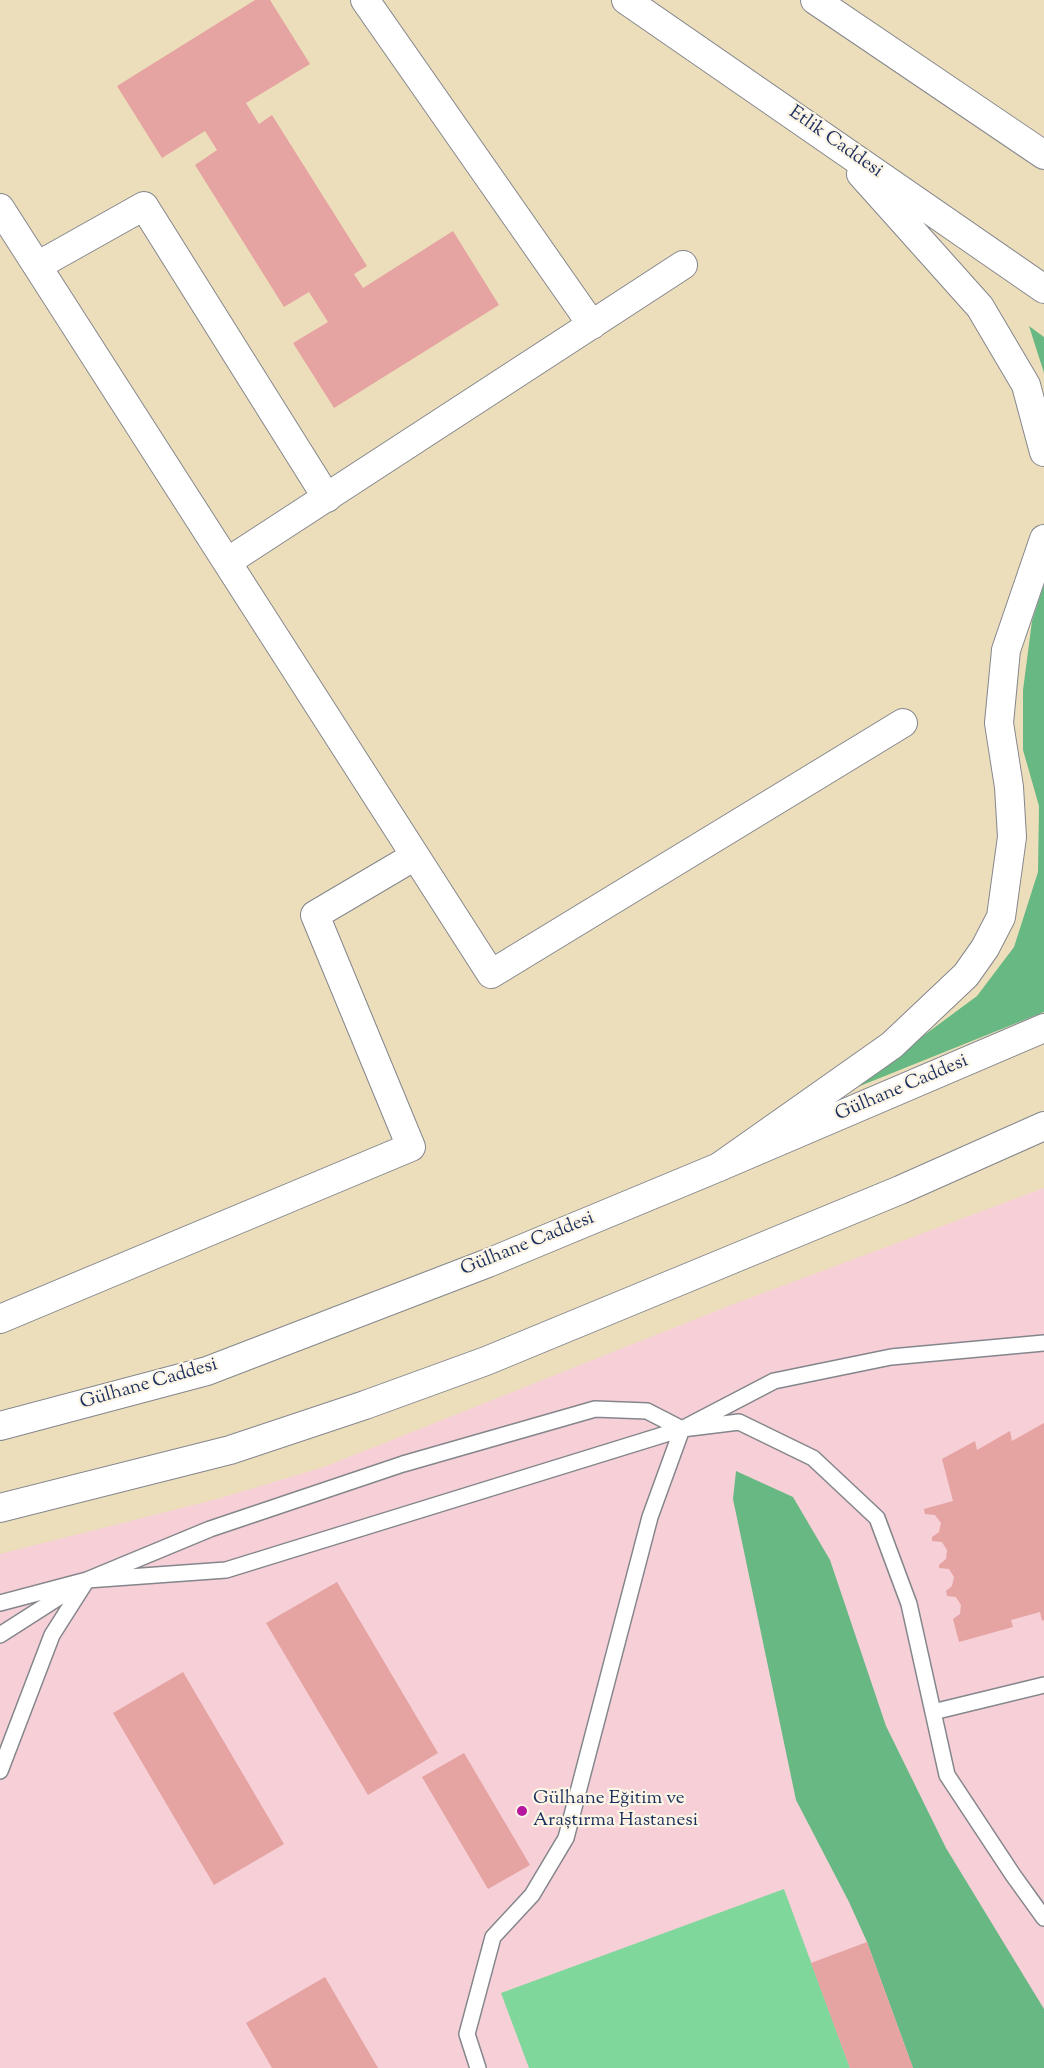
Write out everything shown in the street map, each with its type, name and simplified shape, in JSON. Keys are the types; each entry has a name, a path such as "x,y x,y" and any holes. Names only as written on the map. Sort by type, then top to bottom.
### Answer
{"main road":[{"path":"365,0 592,325"},
{"name":"Etlik Caddesi","path":"626,0 1044,288"},
{"path":"815,0 1044,155"},
{"path":"828,138 980,307 1026,385 1044,452"},
{"path":"37,266 144,206 326,498"},
{"path":"0,208 491,974 903,723"},
{"path":"227,562 683,265"},
{"path":"719,1167 892,1044 966,975 985,948 1001,917 1012,837 1009,787 999,723 1006,650 1044,539"},
{"path":"0,1319 411,1147 315,915 416,856"},
{"name":"Gülhane Caddesi","path":"0,1426 207,1371 488,1263 719,1167 1044,1028"},
{"path":"0,1508 230,1450 366,1405 495,1357 900,1190 1044,1126"}],"lane":[{"path":"478,2068 467,2034 493,1937 532,1895 566,1838 650,1518 682,1429 774,1381 891,1357 1044,1342"},
{"path":"0,1603 87,1580 210,1529 403,1464 595,1409 647,1412 682,1429"},
{"path":"0,1635 87,1580 226,1570 682,1429 740,1422 813,1458 877,1518 909,1604 947,1775 1013,1875 1044,1918"},
{"path":"0,1771 52,1635 87,1580"},
{"path":"933,1712 1044,1685"}],"shaded area":[{"name":"Gülhane Eğitim ve Araştırma Hastanesi","path":"1044,1188 1044,2068 0,2068 0,1554 217,1499 324,1467 731,1305"}],"green space":[{"path":"1029,326 1044,337 1044,373"},
{"path":"1044,584 1044,1012 850,1090 977,996 1014,947 1038,872 1039,806 1023,750 1023,690 1032,621"},
{"path":"736,1471 793,1497 830,1560 886,1726 946,1848 1044,2009 1044,2068 913,2068 867,1942 849,1902 796,1800 733,1499"},
{"path":"784,1889 850,2068 529,2068 501,1993"}],"building":[{"path":"255,0 270,0 310,64 246,103 259,124 272,115 367,266 354,274 363,288 453,231 499,305 334,408 293,343 328,322 309,292 284,307 195,165 217,150 205,131 162,158 117,86"},
{"path":"1044,1423 1044,1620 1042,1621 1040,1612 1011,1620 1013,1627 959,1642 953,1619 960,1614 961,1605 956,1597 947,1596 946,1591 952,1586 954,1577 949,1569 939,1568 939,1565 946,1559 947,1550 942,1542 932,1541 932,1537 939,1532 941,1523 935,1515 925,1514 924,1509 953,1501 942,1459 975,1441 977,1450 1010,1431 1012,1441"},
{"path":"337,1582 438,1753 368,1795 266,1623"},
{"path":"183,1672 284,1844 214,1885 113,1713"},
{"path":"464,1753 530,1865 488,1889 422,1777"},
{"path":"867,1942 913,2068 850,2068 811,1963"},
{"path":"325,1977 378,2068 272,2068 246,2023"}],"place":[{"name":"Gülhane Eğitim ve Araştırma Hastanesi","path":"522,1811"}]}
